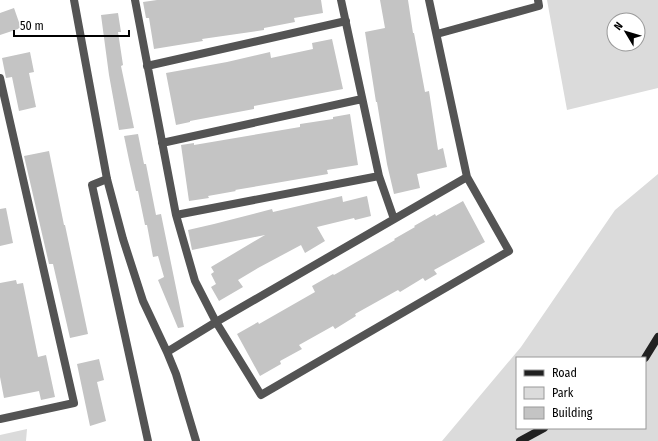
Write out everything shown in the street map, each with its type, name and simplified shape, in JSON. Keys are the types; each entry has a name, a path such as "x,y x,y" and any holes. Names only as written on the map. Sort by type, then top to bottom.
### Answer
{"street":[{"path":"74,0 106,179 142,301 168,352 196,441"},
{"path":"135,0 176,215 195,281 216,322 261,395 509,251 467,177 429,0"},
{"path":"341,0 379,176 394,219"},
{"path":"437,34 539,6 538,0"},
{"path":"147,66 346,22"},
{"path":"0,78 74,403 0,419"},
{"path":"162,143 362,99"},
{"path":"176,215 379,176"},
{"path":"168,352 216,322 467,177"},
{"path":"106,179 92,185 148,441"},
{"path":"646,357 658,337"},
{"path":"520,441 542,429"}],"green space":[{"path":"547,0 658,0 658,88 567,110"},
{"path":"658,174 658,441 442,441 521,347 615,210"},
{"path":"27,429 26,441 0,441 0,435"}],"building":[{"path":"157,0 321,0 323,13 294,18 295,22 264,28 264,30 202,39 203,41 154,49 149,18 146,18 143,2"},
{"path":"380,0 408,0 425,92 429,91 438,150 443,148 447,167 417,174 420,188 394,194 387,164 365,32 385,28"},
{"path":"14,8 21,28 0,35 0,13"},
{"path":"118,13 121,32 118,32 123,65 121,66 134,128 119,130 109,75 101,15"},
{"path":"332,39 343,89 254,106 254,109 176,125 166,73 227,62 270,52 271,58 313,49 312,43"},
{"path":"30,52 34,72 29,73 36,107 19,111 12,77 6,78 2,58"},
{"path":"350,114 358,165 327,170 328,174 235,190 236,191 208,196 209,198 189,201 181,145 194,143 194,145 300,127 300,124 333,119 333,117"},
{"path":"138,134 144,164 146,164 156,215 161,214 184,327 178,328 158,280 164,277 158,256 153,257 147,225 145,225 138,191 136,191 124,136"},
{"path":"49,151 88,334 70,338 53,264 49,264 24,156"},
{"path":"342,196 343,202 367,196 371,216 355,220 354,218 317,227 325,241 305,253 301,245 258,268 238,280 243,287 219,301 211,287 216,284 211,274 214,272 211,267 265,235 192,250 188,230 272,209 273,212"},
{"path":"463,201 485,242 434,270 437,274 425,281 423,278 400,292 398,290 355,314 356,316 335,329 333,326 299,345 302,349 280,361 281,364 260,376 237,334 258,322 259,324 315,292 312,286 395,240 394,239 435,214 436,216"},
{"path":"6,208 13,243 0,246 0,209"},
{"path":"16,280 17,284 23,283 38,357 46,355 55,397 41,400 39,391 4,398 0,377 0,283"},
{"path":"99,359 104,380 97,382 106,421 90,426 77,364"}]}
